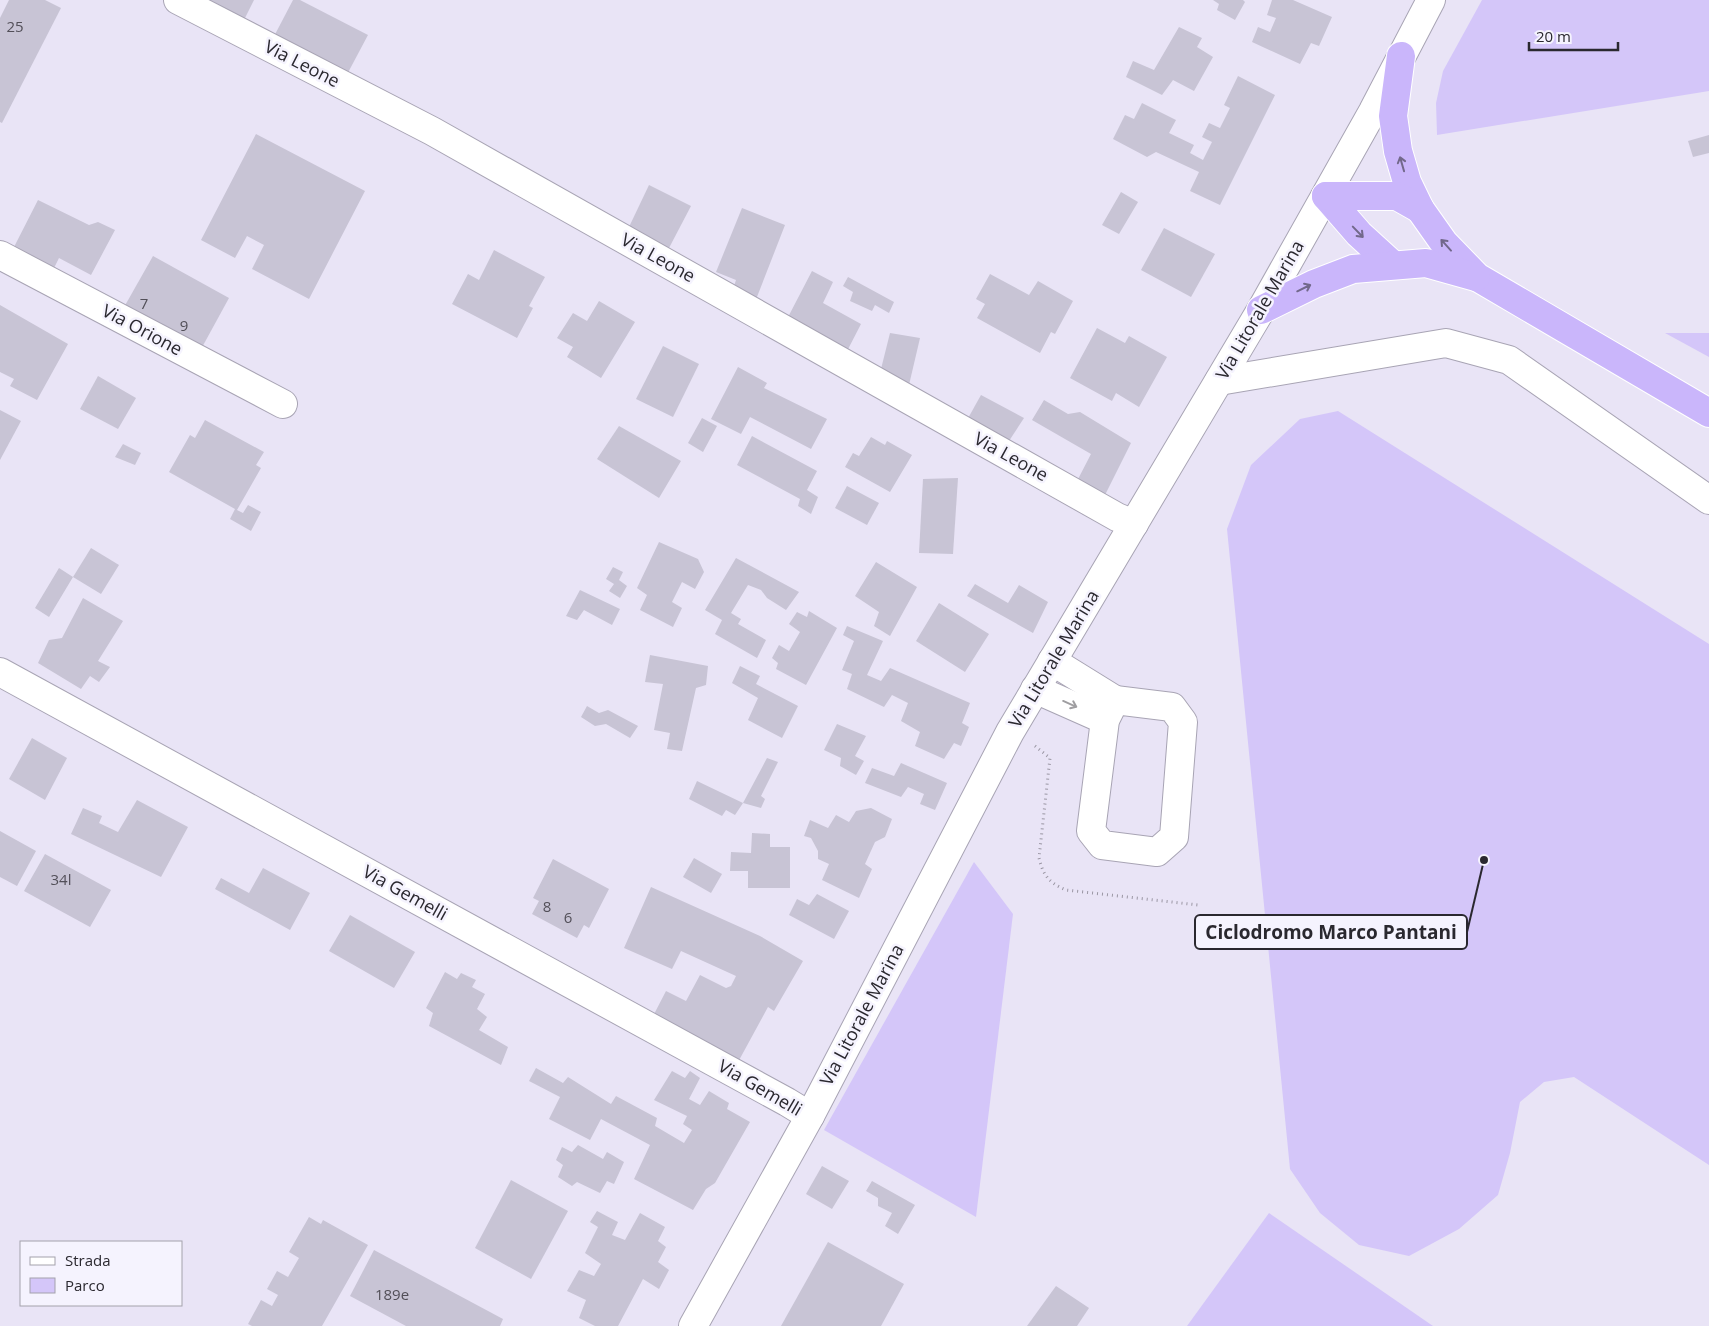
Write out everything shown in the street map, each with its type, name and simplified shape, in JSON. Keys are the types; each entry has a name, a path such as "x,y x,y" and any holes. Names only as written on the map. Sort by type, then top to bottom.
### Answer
{"highway":[{"path":"1401,56 1393,116 1398,150 1407,182 1420,209 1444,243 1477,277"},
{"path":"1326,196 1397,196 1420,209"},
{"path":"1326,196 1359,234 1393,265"},
{"path":"1261,310 1314,284 1353,269 1426,263 1477,277 1709,413"}],"street":[{"name":"Via Leone","path":"178,0 432,131 1117,517 1134,524"},
{"name":"Via Litorale Marina","path":"693,1326 810,1116 1010,732 1261,310 1326,196 1431,0"},
{"name":"Via Orione","path":"0,255 283,404"},
{"path":"1219,381 1446,343 1509,360 1709,500"},
{"path":"1052,661 1110,710"},
{"name":"Via Gemelli","path":"0,672 788,1102 810,1116"},
{"path":"1036,689 1110,710 1172,707 1183,722 1174,837 1157,852 1102,845 1091,831 1110,710"}],"green space":[{"path":"1482,0 1709,0 1709,91 1437,135 1436,103 1443,71"},
{"path":"1665,333 1709,333 1709,357"},
{"path":"1338,411 1709,644 1709,1165 1574,1077 1544,1082 1520,1102 1510,1153 1498,1195 1459,1229 1409,1256 1359,1245 1320,1213 1290,1169 1227,529 1251,465 1300,419"},
{"path":"974,862 1013,914 976,1217 824,1130"},
{"path":"1269,1213 1433,1326 1187,1326"}],"building":[{"path":"9,0 45,0 61,8 2,123 0,122 0,18"},
{"path":"192,0 254,0 241,26"},
{"path":"293,0 300,0 368,35 343,82 270,44"},
{"path":"1213,0 1243,0 1245,2 1235,20 1217,10 1219,4"},
{"path":"1272,0 1293,0 1332,17 1319,46 1311,43 1300,64 1252,42 1258,27 1270,32 1276,18 1267,15"},
{"path":"1179,27 1202,38 1197,47 1213,57 1194,91 1173,80 1162,95 1126,77 1133,61 1154,70"},
{"path":"1238,76 1275,95 1220,205 1190,191 1199,172 1156,152 1147,157 1113,139 1125,115 1134,119 1142,103 1176,120 1169,133 1194,145 1190,153 1203,160 1212,142 1202,137 1209,123 1220,128 1230,108 1224,105"},
{"path":"256,134 365,191 309,299 252,269 264,245 247,236 235,258 201,240"},
{"path":"1709,135 1709,153 1693,157 1688,141"},
{"path":"649,185 691,206 669,248 629,227"},
{"path":"1121,192 1138,202 1119,234 1102,225"},
{"path":"38,200 89,225 98,222 115,230 91,275 59,258 54,268 14,247"},
{"path":"742,208 785,225 755,302 732,292 736,280 716,272"},
{"path":"1164,228 1215,254 1191,297 1141,270"},
{"path":"494,250 545,277 529,306 533,308 517,338 452,304 468,274 479,280"},
{"path":"153,256 229,298 200,351 123,309"},
{"path":"812,271 833,282 823,303 861,324 844,357 786,321"},
{"path":"990,274 1029,295 1038,281 1073,301 1055,334 1051,332 1040,353 977,318 985,304 976,299"},
{"path":"848,277 894,302 889,313 875,305 872,311 850,301 853,292 843,286"},
{"path":"599,301 635,322 601,378 567,357 573,347 557,338 573,313 587,321"},
{"path":"0,305 68,344 37,400 10,386 14,379 0,372"},
{"path":"1097,328 1125,343 1129,336 1167,357 1139,407 1116,393 1112,401 1070,378"},
{"path":"890,333 920,338 909,385 879,377"},
{"path":"663,346 699,364 673,417 636,399"},
{"path":"738,367 767,383 764,388 827,419 811,449 750,417 741,434 711,419"},
{"path":"98,376 136,398 118,429 80,409"},
{"path":"981,395 1024,418 1007,444 967,420"},
{"path":"1044,400 1068,414 1080,412 1131,443 1103,499 1076,483 1091,454 1032,420"},
{"path":"0,410 21,421 0,460"},
{"path":"702,418 717,426 703,452 688,443"},
{"path":"205,420 264,452 256,465 261,468 237,510 243,513 248,505 261,512 251,531 230,519 235,509 169,472 190,435 195,438"},
{"path":"619,426 681,461 659,498 597,459"},
{"path":"752,436 817,471 807,490 818,497 811,514 798,506 800,499 737,465"},
{"path":"871,437 885,445 887,441 912,455 890,492 845,467 853,453 859,456"},
{"path":"123,444 141,453 135,465 115,457"},
{"path":"958,478 953,554 919,553 923,479"},
{"path":"847,486 879,503 867,525 835,508"},
{"path":"659,542 698,559 704,572 695,589 682,582 672,602 682,608 673,627 640,610 647,595 637,588"},
{"path":"91,548 119,565 101,594 73,577"},
{"path":"736,558 799,592 786,610 767,598 761,590 748,585 731,613 741,619 738,624 766,640 757,658 715,634 722,620 705,610"},
{"path":"876,562 917,587 890,636 874,626 879,612 855,596"},
{"path":"613,567 623,572 619,580 627,586 620,598 609,591 614,584 606,579"},
{"path":"59,568 73,577 49,617 35,608"},
{"path":"975,584 1008,603 1019,585 1048,602 1033,633 967,596"},
{"path":"580,590 620,609 612,625 584,610 577,620 566,616"},
{"path":"83,598 123,621 98,661 110,667 99,682 90,676 81,689 38,663 49,640 62,638"},
{"path":"939,603 989,634 965,672 916,641"},
{"path":"809,611 837,628 806,685 776,669 778,663 772,658 779,645 789,651 800,632 789,624 797,612 807,617"},
{"path":"847,626 883,641 867,675 881,681 890,668 970,703 962,723 969,727 961,746 954,743 944,759 915,746 920,732 901,721 908,703 892,695 884,707 847,689 852,674 842,670 854,641 843,635"},
{"path":"650,655 708,666 706,685 696,688 682,751 667,749 670,733 654,730 663,684 645,682"},
{"path":"740,666 760,676 756,684 798,706 782,738 748,720 758,698 732,683"},
{"path":"587,706 599,713 608,710 638,726 630,738 606,724 595,726 581,717"},
{"path":"837,724 866,736 855,756 864,761 856,775 840,766 841,758 824,750"},
{"path":"32,738 67,758 45,800 9,779"},
{"path":"767,758 778,762 761,796 765,799 761,808 743,803"},
{"path":"901,763 947,783 935,810 920,804 924,794 908,787 901,797 865,783 872,768 894,776"},
{"path":"697,781 743,803 735,815 726,810 722,816 689,799"},
{"path":"137,800 188,827 161,877 71,834 83,808 102,816 99,823 118,832"},
{"path":"871,808 892,819 885,837 875,842 865,864 872,869 859,898 822,880 829,864 818,859 818,851 811,838 804,836 810,820 828,828 836,815 849,822 856,811"},
{"path":"0,831 36,851 17,886 0,877"},
{"path":"752,833 770,834 770,847 790,847 790,888 748,888 748,871 730,871 731,852 751,853"},
{"path":"45,854 111,890 90,927 24,891"},
{"path":"694,858 722,874 711,893 683,877"},
{"path":"553,859 609,889 589,928 584,925 577,938 532,914 539,901 533,898"},
{"path":"263,868 310,893 290,930 215,889 221,878 249,893"},
{"path":"651,887 760,936 803,961 774,1011 768,1007 737,1064 651,1020 666,991 686,1001 700,975 726,988 731,986 736,976 681,951 672,969 624,948"},
{"path":"817,894 849,911 834,939 789,915 797,899 809,905"},
{"path":"350,915 415,952 394,988 329,951"},
{"path":"445,972 457,979 461,973 476,980 472,987 485,994 477,1009 487,1017 479,1030 508,1047 501,1065 429,1026 433,1013 426,1008"},
{"path":"536,1068 563,1083 568,1077 611,1104 616,1096 657,1118 655,1126 684,1143 692,1130 683,1124 687,1116 654,1100 672,1071 685,1078 690,1071 700,1078 689,1099 700,1105 709,1091 729,1103 727,1109 750,1122 715,1183 706,1189 693,1210 634,1179 650,1145 601,1119 590,1140 549,1119 560,1097 529,1081"},
{"path":"578,1145 603,1159 607,1152 624,1162 614,1184 607,1181 600,1193 577,1182 572,1186 558,1177 563,1165 556,1160 562,1147 572,1152"},
{"path":"822,1166 849,1181 832,1209 806,1194"},
{"path":"511,1180 568,1211 531,1279 475,1248"},
{"path":"872,1181 915,1205 898,1234 885,1226 892,1213 878,1206 878,1198 866,1191"},
{"path":"597,1211 618,1222 612,1235 625,1240 640,1213 665,1227 658,1241 666,1247 658,1262 669,1270 659,1289 643,1279 618,1326 595,1326 579,1318 586,1300 567,1291 579,1270 594,1276 601,1264 585,1253 598,1227 590,1222"},
{"path":"309,1217 321,1224 323,1220 368,1245 322,1326 252,1326 248,1324 261,1300 272,1306 278,1295 267,1289 277,1271 288,1277 299,1258 289,1252"},
{"path":"828,1242 904,1284 881,1326 781,1326"},
{"path":"374,1250 503,1319 500,1326 406,1326 350,1296"},
{"path":"1056,1286 1089,1308 1077,1326 1027,1326"}],"place":[{"name":"Ciclodromo Marco Pantani","path":"1484,860"}]}
